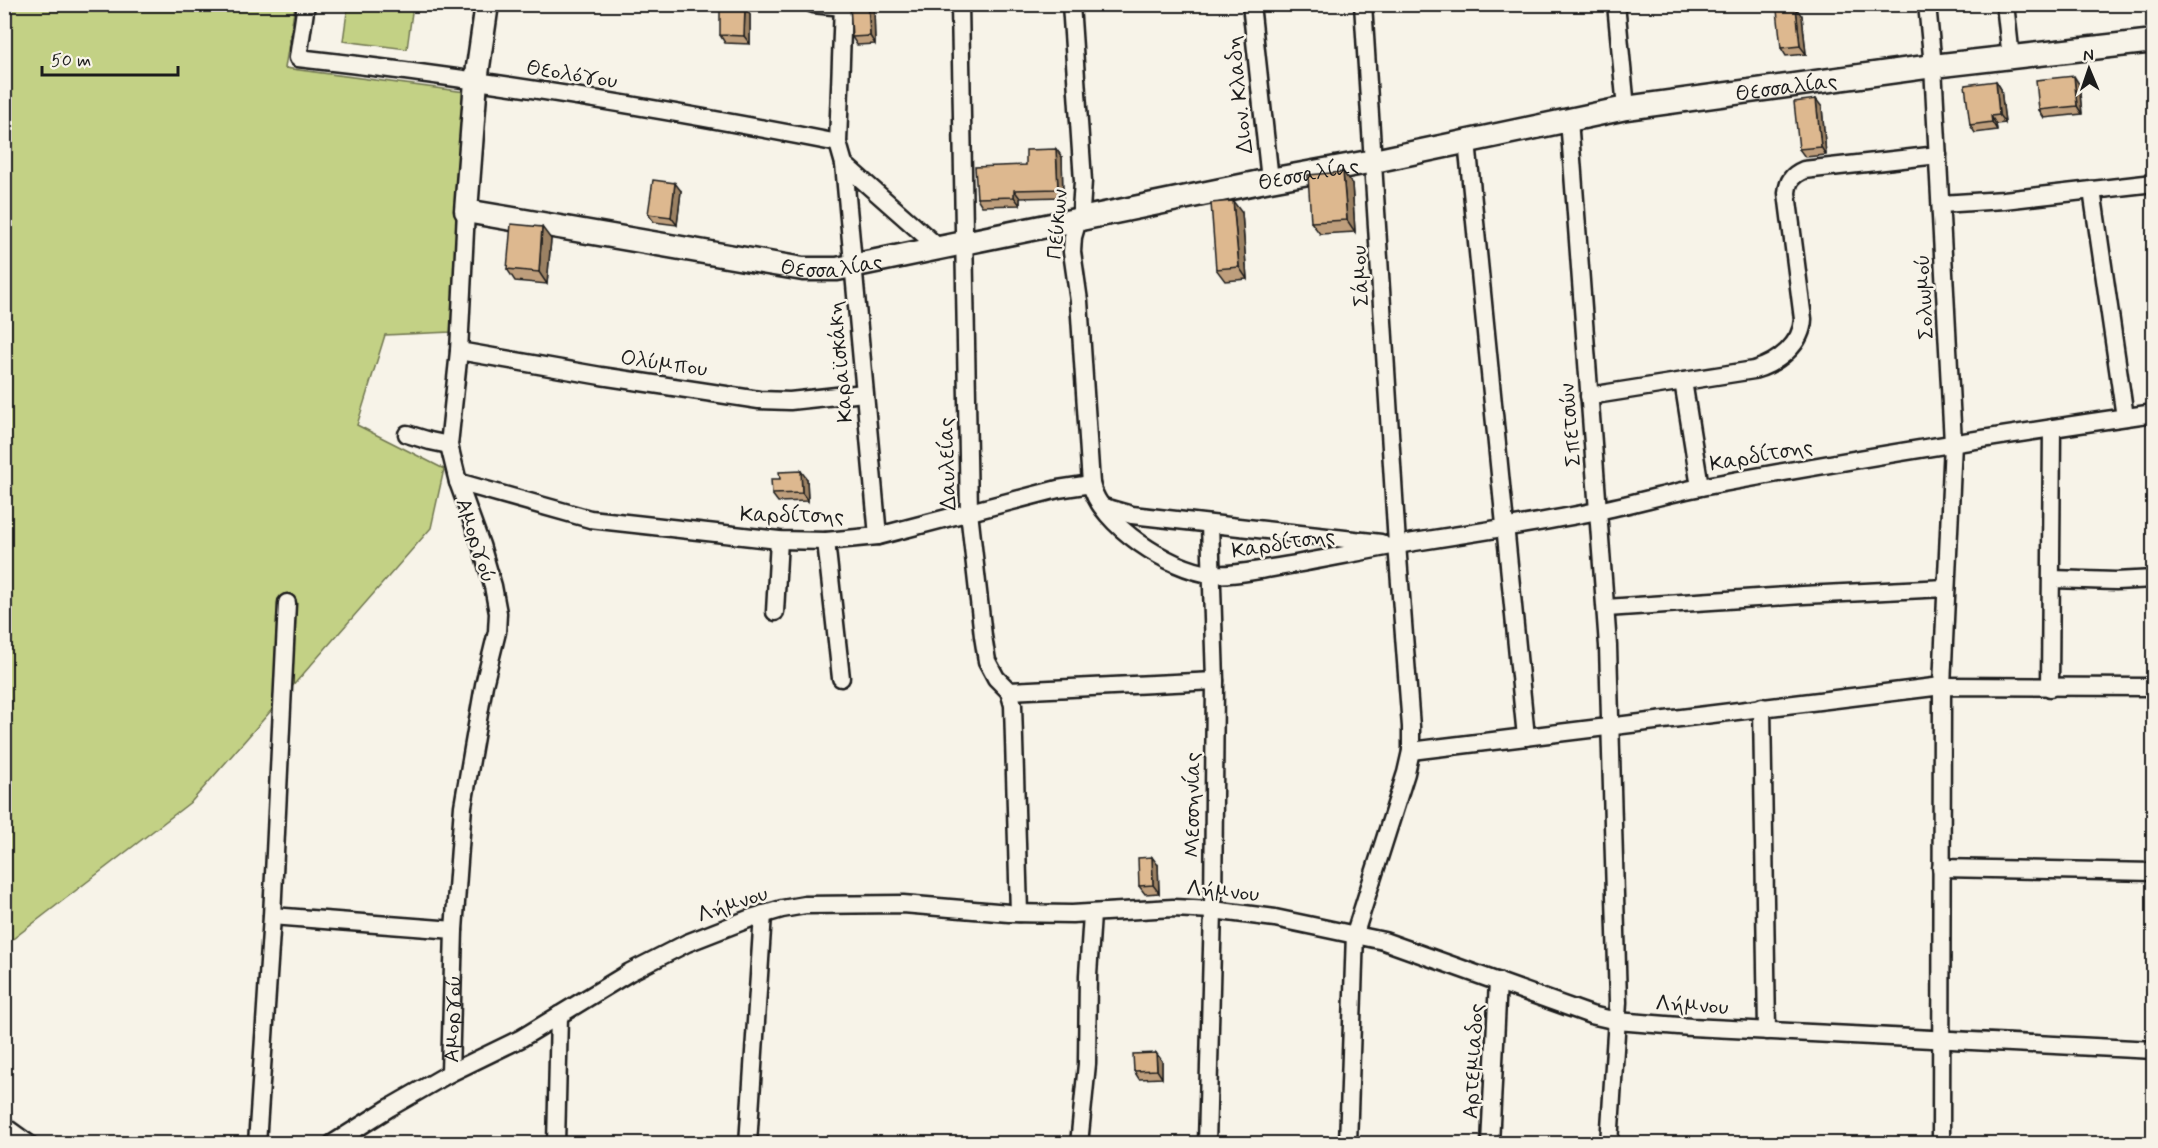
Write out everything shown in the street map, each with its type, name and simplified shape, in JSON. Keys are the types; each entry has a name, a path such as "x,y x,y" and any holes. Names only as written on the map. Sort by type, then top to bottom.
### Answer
{"street":[{"name":"Θεολόγου","path":"306,4 298,58 476,81 689,114 838,143"},
{"name":"Αμοργού","path":"450,1073 454,930 462,807 484,685 497,632 498,613 493,586 458,482 449,445 459,351 466,211 476,81 487,4"},
{"path":"813,4 843,6"},
{"name":"Δαυλείας","path":"960,4 969,512 987,661 996,678 1009,691 1013,705 1019,914"},
{"name":"Πεύκων","path":"1071,4 1083,181 1072,252 1079,301 1091,484"},
{"name":"Διον. Κλαδη","path":"1251,4 1270,180"},
{"name":"Σάμου","path":"1348,1143 1355,933 1411,751 1363,4"},
{"path":"1616,4 1626,108"},
{"name":"Σολωμού","path":"1927,4 1933,66 1953,443 1942,686 1941,1143"},
{"path":"2005,4 2011,58"},
{"name":"Καραϊσκάκη","path":"843,6 838,143 844,164 878,536"},
{"name":"Θεσσαλίας","path":"466,211 804,269 837,269 1626,108 1933,66 2154,41"},
{"name":"Σπετσών","path":"1569,119 1606,608 1611,727 1617,1021 1609,1143"},
{"path":"1467,141 1526,737"},
{"path":"1589,396 1767,366 1797,341 1802,330 1803,319 1786,193 1788,183 1795,174 1804,170 1938,155"},
{"path":"844,164 939,248"},
{"path":"1941,204 2004,200 2154,183"},
{"path":"2092,190 2125,417"},
{"name":"Ολύμπου","path":"459,351 759,400 790,401 864,393"},
{"path":"1683,381 1700,487"},
{"name":"Καρδίτσης","path":"458,482 590,519 779,540 826,541 878,536 1058,489 1091,484 1102,506 1151,552 1181,567 1212,574 1240,573 1397,544 1599,511 1700,487 1953,443 2154,413"},
{"path":"2050,688 2052,428"},
{"path":"407,434 449,445"},
{"path":"1102,506 1132,515 1397,544"},
{"name":"Μεσσηνίας","path":"1207,1143 1213,910 1215,681 1210,524"},
{"path":"775,612 779,540"},
{"path":"826,541 841,678"},
{"path":"2052,579 2116,581 2154,579"},
{"path":"1606,608 1946,588"},
{"path":"257,1143 272,916 287,603"},
{"path":"1009,691 1215,681"},
{"path":"1411,751 1942,686 2154,687"},
{"path":"1762,707 1767,1031"},
{"path":"1941,868 2154,872"},
{"name":"Λήμνου","path":"332,1143 450,1073 520,1039 630,972 687,943 763,914 805,905 915,905 1019,914 1092,914 1173,908 1213,910 1275,918 1355,933 1384,941 1591,1015 1617,1021 1941,1041 2154,1050"},
{"path":"748,1143 763,914"},
{"path":"1080,1143 1087,1064 1088,975 1092,914"},
{"path":"272,916 454,930"},
{"name":"Αρτεμιαδος","path":"1490,1143 1498,981"},
{"path":"556,1143 559,1016"},
{"path":"4,1126 29,1143"}],"green space":[{"path":"5,5 295,5 285,68 473,93 451,332 385,335 357,425 444,469 431,528 192,801 5,945"},
{"path":"348,5 413,5 407,49 343,41"}],"building":[{"path":"850,4 868,4 870,36 852,37"},
{"path":"720,7 745,7 744,36 720,35"},
{"path":"1796,8 1800,46 1781,48 1777,10"},
{"path":"2074,76 2077,106 2039,110 2036,80"},
{"path":"1996,81 1999,115 1991,116 1992,122 1970,125 1965,85"},
{"path":"1816,99 1821,147 1799,149 1794,102"},
{"path":"1056,149 1058,189 1014,190 1014,197 977,198 975,167 1026,165 1026,150"},
{"path":"1343,172 1347,220 1311,222 1308,175"},
{"path":"653,180 675,183 671,217 648,214"},
{"path":"1233,201 1239,267 1216,269 1211,203"},
{"path":"511,224 542,227 539,272 507,269"},
{"path":"801,471 802,493 772,494 771,479 780,479 779,472"},
{"path":"1152,857 1153,885 1139,886 1138,858"},
{"path":"1156,1053 1157,1070 1134,1071 1133,1054"}]}
